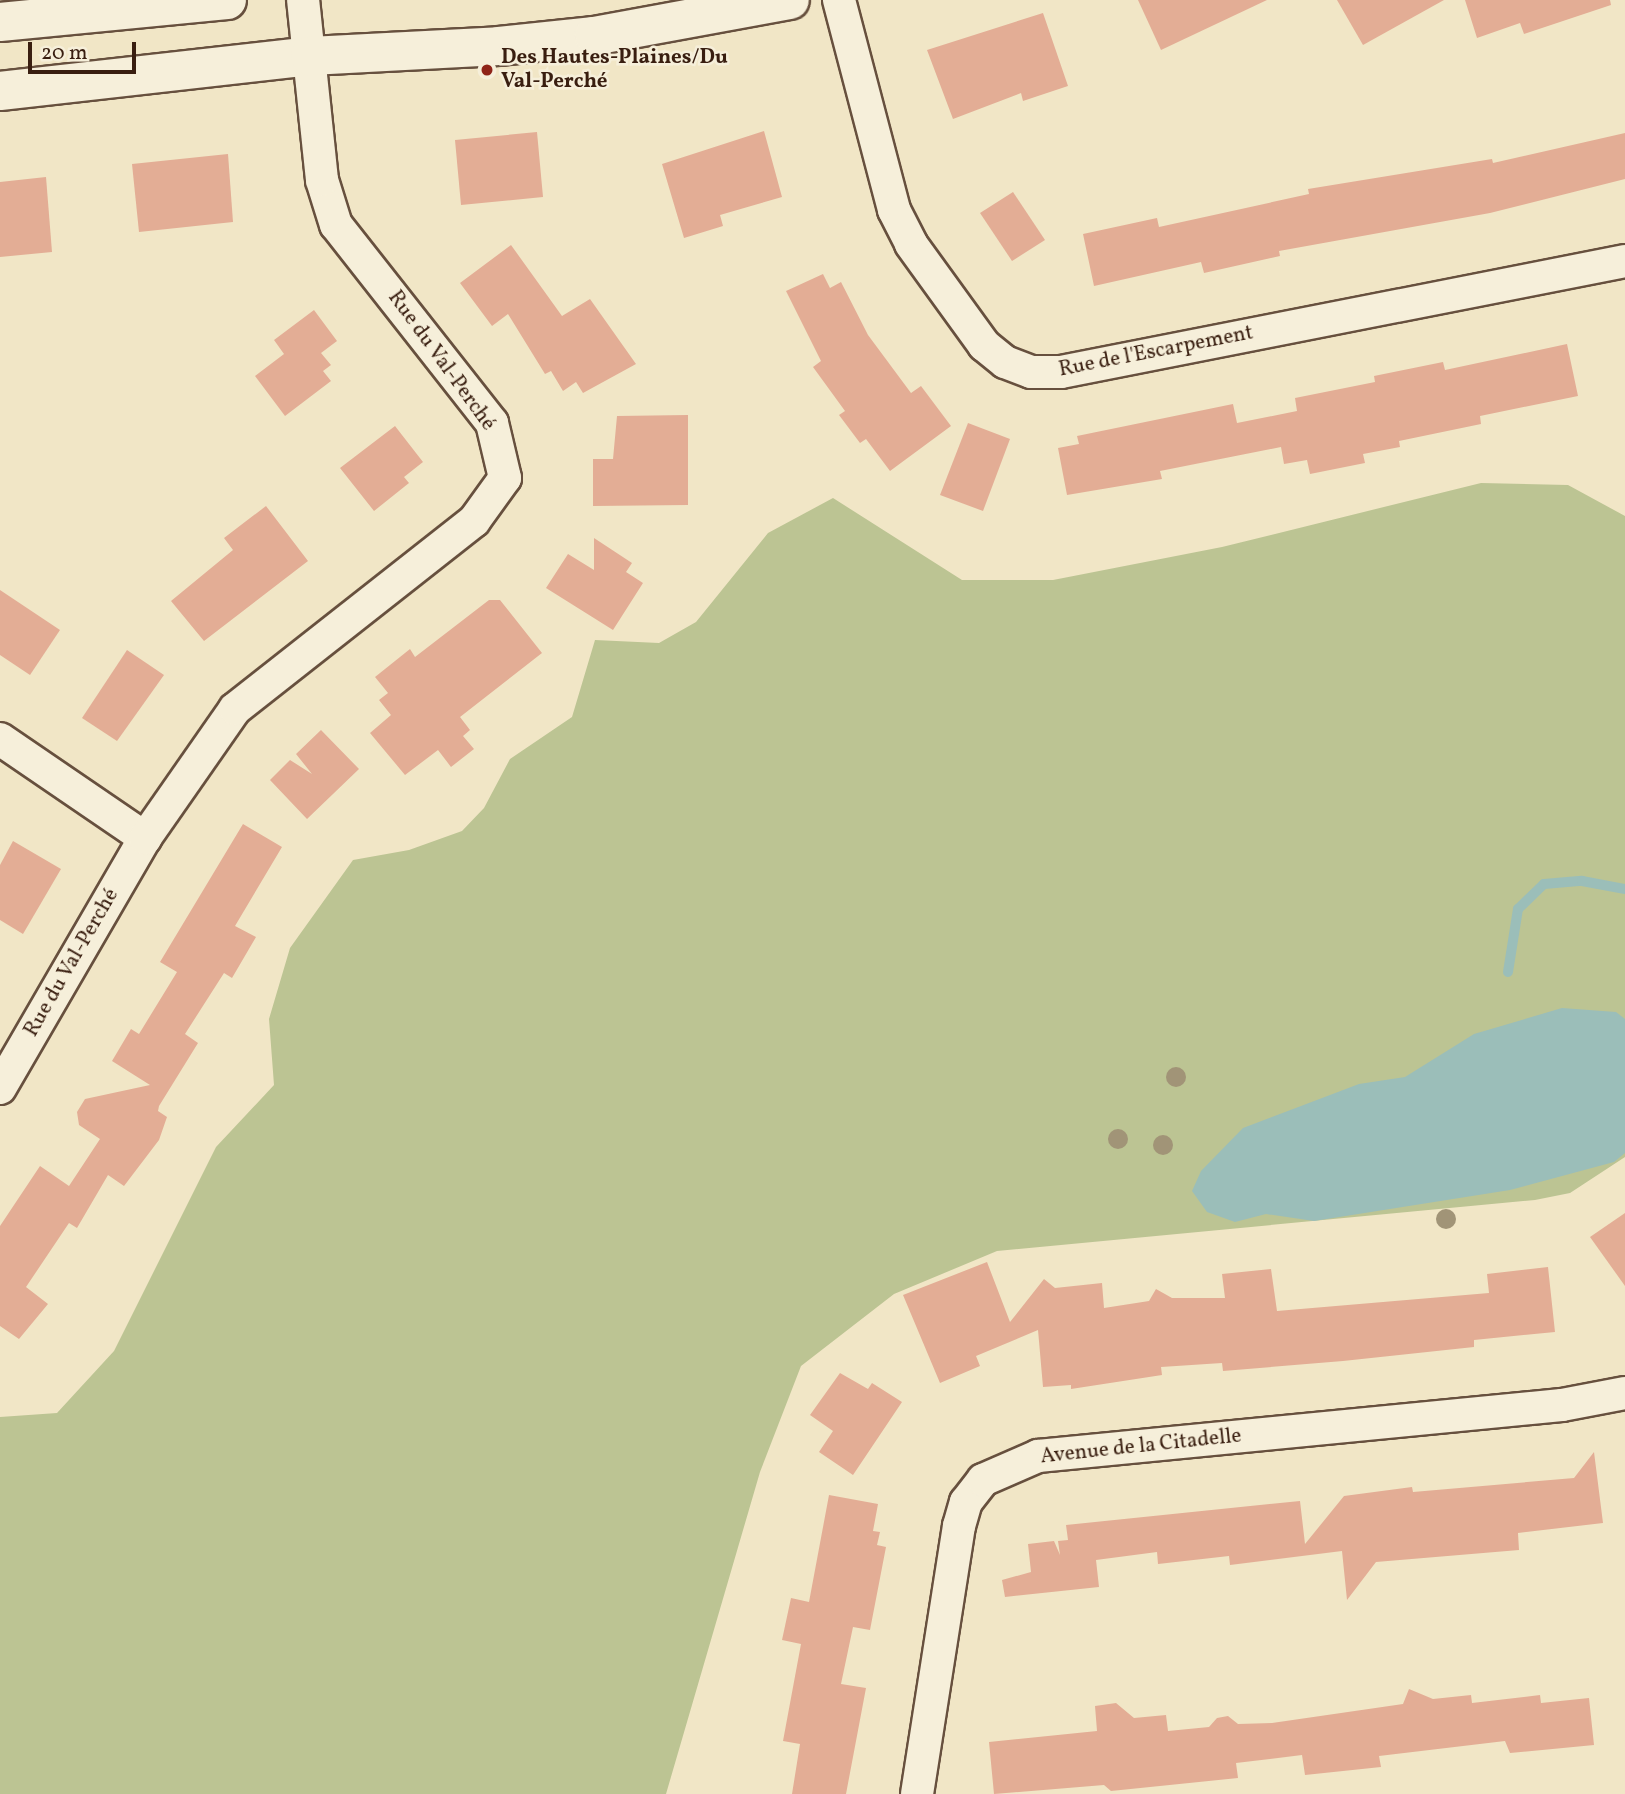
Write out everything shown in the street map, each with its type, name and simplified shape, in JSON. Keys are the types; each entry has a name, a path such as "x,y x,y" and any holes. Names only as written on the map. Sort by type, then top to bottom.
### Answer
{"street":[{"path":"0,22 227,0"},
{"name":"Rue du Val-Perché","path":"0,1088 145,838 235,709 474,521 491,503 505,478 492,423 337,225 322,180 303,0"},
{"path":"0,91 310,56 499,46 594,36 790,0"},
{"name":"Rue de l'Escarpement","path":"839,0 894,211 911,244 984,345 1005,362 1031,372 1061,372 1625,261"},
{"path":"0,739 145,838"},
{"name":"Avenue de la Citadelle","path":"917,1794 959,1526 966,1502 983,1480 1038,1456 1562,1405 1625,1393"}],"green space":[{"path":"1481,483 1568,485 1625,516 1625,1157 1570,1193 1535,1200 997,1251 894,1294 801,1366 760,1472 666,1794 0,1794 0,1417 57,1413 114,1351 216,1147 274,1085 269,1019 290,948 353,860 409,850 462,831 484,808 510,759 572,717 595,640 659,643 696,622 768,533 833,498 962,580 1053,580 1222,547"}],"water":[{"path":"1562,1008 1616,1012 1625,1019 1625,1153 1614,1162 1510,1190 1314,1221 1266,1214 1235,1222 1207,1212 1192,1191 1201,1171 1243,1128 1359,1084 1405,1077 1474,1034"}],"building":[{"path":"1138,0 1267,0 1161,50"},
{"path":"1337,0 1444,0 1363,45"},
{"path":"1465,0 1610,0 1611,5 1524,34 1520,23 1477,38"},
{"path":"1043,13 1068,86 1023,101 1021,93 953,119 927,50"},
{"path":"764,131 782,197 720,215 723,226 684,238 662,164"},
{"path":"537,132 543,197 461,205 455,140"},
{"path":"1625,133 1625,179 1490,213 1279,251 1280,256 1204,273 1201,262 1094,286 1083,234 1157,218 1159,227 1309,194 1308,189 1492,159 1493,163"},
{"path":"228,154 233,222 139,232 132,164"},
{"path":"46,177 52,252 0,257 0,182"},
{"path":"1013,192 1045,240 1012,261 980,213"},
{"path":"511,245 562,316 590,299 636,364 583,393 576,382 563,391 551,371 545,374 508,314 492,326 460,283"},
{"path":"823,274 830,288 841,282 868,335 911,393 921,386 951,426 890,471 866,439 860,443 839,415 845,411 813,367 821,361 786,291"},
{"path":"314,310 337,341 321,353 331,365 323,371 331,381 285,416 255,376 284,354 274,340"},
{"path":"1567,344 1578,396 1480,416 1481,424 1399,441 1400,447 1363,454 1365,463 1310,474 1307,460 1284,464 1281,447 1160,471 1162,479 1067,495 1058,448 1079,444 1077,436 1233,404 1237,423 1297,411 1295,398 1375,382 1374,376 1443,362 1445,370"},
{"path":"688,415 688,505 593,506 593,459 613,459 617,416"},
{"path":"968,423 1010,439 983,511 940,495"},
{"path":"395,426 423,462 404,477 409,483 374,511 340,468"},
{"path":"266,506 308,561 204,641 171,601 233,550 224,538"},
{"path":"594,538 632,563 626,572 643,583 613,630 546,588 568,554 594,570"},
{"path":"0,590 60,630 30,675 0,655"},
{"path":"489,600 500,600 542,653 460,717 470,730 463,736 474,749 451,767 438,750 405,775 370,733 391,715 379,700 388,693 375,677 410,649 415,657"},
{"path":"127,650 164,675 117,741 82,718"},
{"path":"321,730 359,769 307,819 270,780 290,760 312,774 296,754"},
{"path":"243,824 282,847 235,926 256,937 232,978 224,973 185,1034 198,1043 159,1106 158,1111 167,1117 159,1140 124,1186 108,1175 77,1228 69,1223 26,1287 48,1304 19,1339 0,1326 0,1226 40,1166 69,1186 100,1139 79,1125 77,1112 85,1099 150,1085 112,1061 131,1029 139,1034 177,972 160,962"},
{"path":"13,841 61,869 23,934 0,920 0,865"},
{"path":"1625,1213 1625,1286 1590,1237"},
{"path":"987,1262 1010,1322 1044,1279 1055,1288 1102,1283 1104,1308 1149,1301 1156,1289 1172,1298 1225,1298 1222,1274 1271,1269 1277,1311 1489,1293 1487,1274 1548,1267 1555,1332 1474,1340 1474,1347 1343,1361 1223,1371 1222,1363 1161,1367 1162,1375 1071,1389 1071,1385 1043,1387 1038,1330 976,1356 980,1366 940,1383 903,1295"},
{"path":"840,1373 868,1389 872,1383 902,1402 853,1475 819,1452 833,1431 810,1415"},
{"path":"1594,1452 1603,1523 1518,1533 1519,1550 1376,1562 1347,1600 1342,1551 1230,1565 1229,1556 1158,1564 1157,1552 1096,1560 1099,1587 1005,1597 1002,1580 1031,1572 1028,1544 1054,1541 1060,1555 1058,1541 1068,1540 1066,1525 1300,1501 1305,1544 1344,1496 1412,1487 1413,1492 1574,1478"},
{"path":"829,1495 878,1504 873,1531 880,1532 877,1545 886,1547 870,1630 853,1627 841,1684 866,1688 846,1794 792,1794 800,1744 783,1741 801,1644 782,1640 791,1598 809,1602"},
{"path":"1409,1689 1433,1699 1471,1695 1472,1703 1540,1695 1541,1703 1589,1698 1594,1745 1510,1753 1505,1741 1379,1756 1381,1767 1305,1775 1302,1755 1236,1763 1238,1778 1111,1791 1104,1785 994,1794 989,1742 1097,1731 1095,1706 1116,1703 1134,1718 1166,1715 1168,1731 1209,1727 1217,1718 1228,1716 1238,1724 1272,1723 1403,1704"}],"waterway":[{"path":"1508,972 1518,909 1544,884 1582,881 1625,889"}],"place":[{"name":"Des Hautes-Plaines/Du Val-Perché","path":"487,70"}]}
